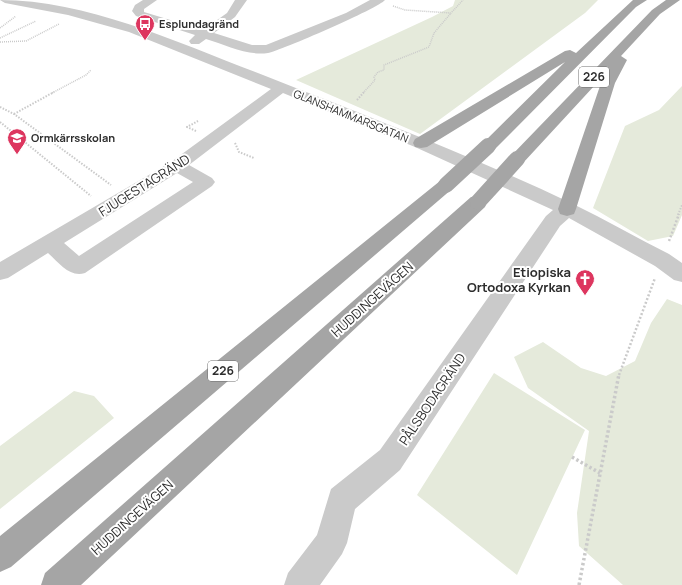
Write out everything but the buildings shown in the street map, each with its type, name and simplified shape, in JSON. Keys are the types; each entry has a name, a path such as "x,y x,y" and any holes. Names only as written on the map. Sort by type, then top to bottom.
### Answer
{"main road":[{"name":"226","path":"0,556 446,185 632,5 641,0"},
{"name":"HUDDINGEVÄGEN","path":"57,585 478,202 633,35 656,12 674,0"},
{"path":"567,209 608,83 633,35"},
{"path":"421,143 600,36"}],"street":[{"name":"GLANSHAMMARSGATAN","path":"5,0 80,14 133,29 421,143 567,209 662,260 682,274"},
{"path":"151,0 139,7 138,11 140,14 251,49 268,49 350,15 379,0"},
{"path":"184,49 231,15 241,0"},
{"name":"FJUGESTAGRÄND","path":"0,272 177,166 281,88"},
{"path":"50,243 78,268 206,182 177,166"},
{"name":"PÅLSBODAGRÄND","path":"300,585 331,543 342,500 390,460 553,221 567,209"}],"path":[{"path":"379,0 405,10 451,13"},
{"path":"338,110 363,96 375,80 374,77 378,72 384,70 384,65 429,47 434,33 463,0"},
{"path":"0,42 26,41 80,14"},
{"path":"0,28 12,18"},
{"path":"0,38 39,19"},
{"path":"14,114 86,75 91,70"},
{"path":"0,107 14,114 127,197"},
{"path":"0,122 93,197"},
{"path":"223,132 232,136 239,152 254,158"},
{"path":"579,585 620,371 682,205"},
{"path":"572,457 600,473"}],"shaded area":[{"path":"455,0 598,0 585,13 420,134 296,80 432,17 453,6"},
{"path":"682,86 682,215 673,236 648,241 593,208 625,126 659,110"},
{"path":"667,299 682,305 682,585 623,585 579,546 577,513 589,431 528,388 514,357 543,342 581,368 606,376 635,361 651,323"},
{"path":"494,373 585,430 517,575 417,495"},
{"path":"74,391 94,396 114,418 0,509 0,446"}],"place":[{"name":"Esplundagränd","path":"145,41"},
{"name":"Ormkärrsskolan","path":"17,155"},
{"name":"Etiopiska Ortodoxa Kyrkan","path":"585,296"}]}
